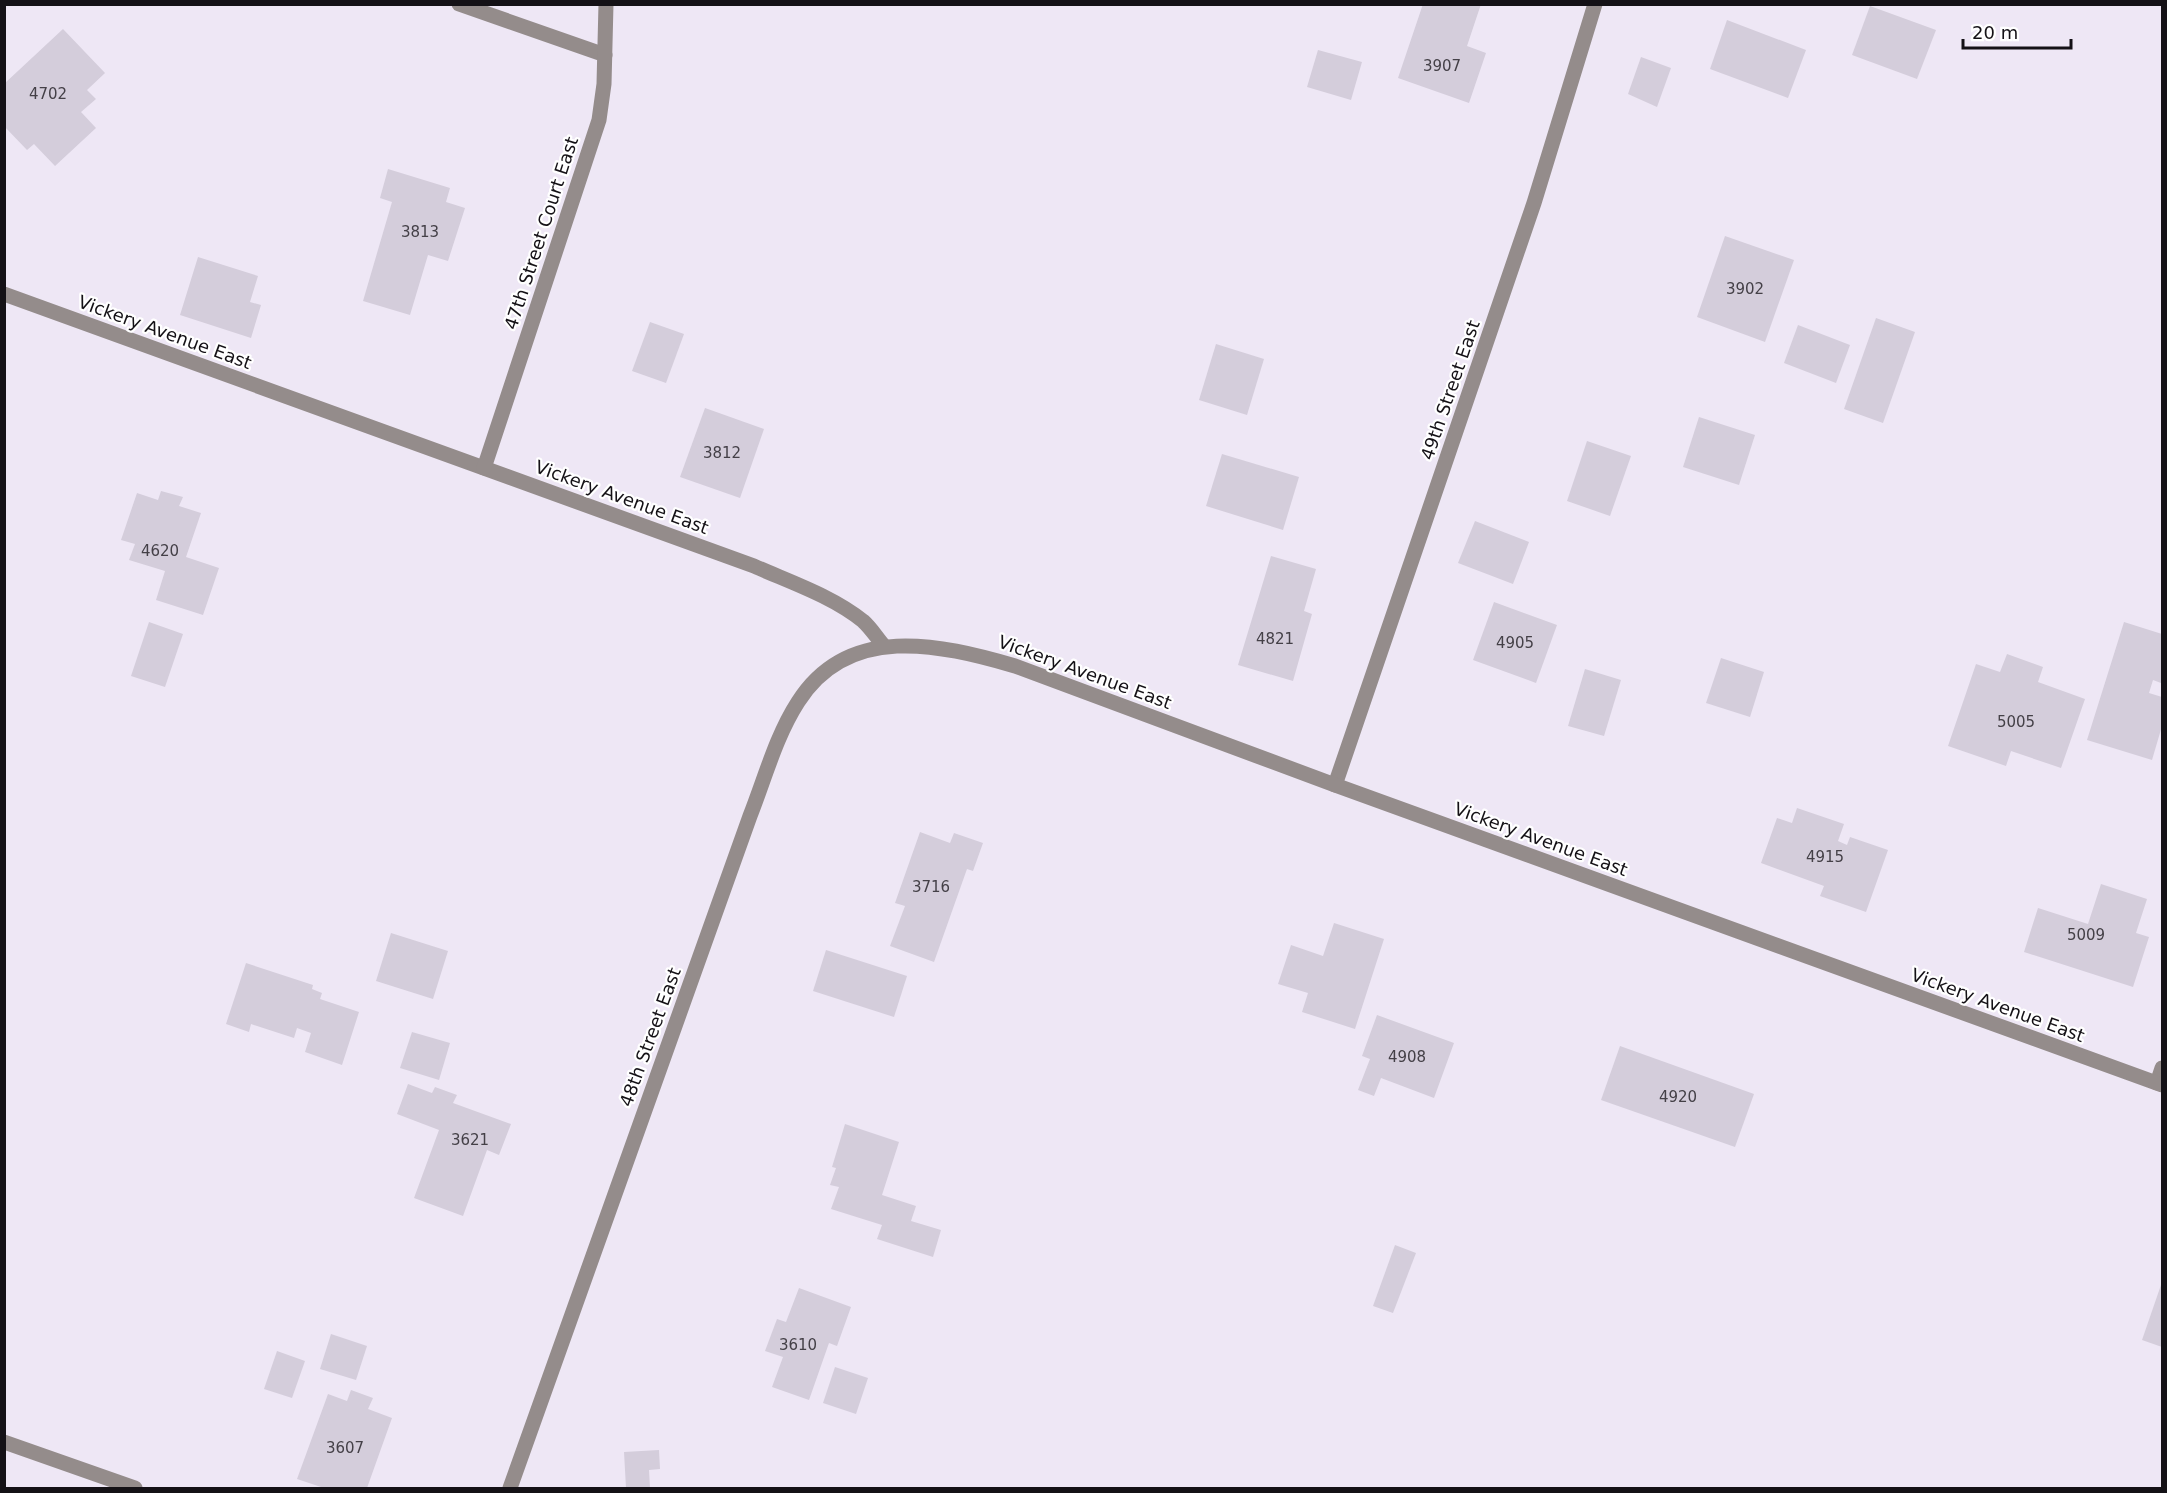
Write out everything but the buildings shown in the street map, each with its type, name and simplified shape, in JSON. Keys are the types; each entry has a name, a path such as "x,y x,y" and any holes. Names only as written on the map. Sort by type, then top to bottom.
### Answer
{"street":[{"path":"459,4 605,56"},
{"name":"47th Street Court East","path":"484,468 599,120 604,84 606,4"},
{"name":"49th Street East","path":"1335,785 1534,203 1595,4"},
{"name":"Vickery Avenue East","path":"4,294 754,566 810,590 864,622 884,646 925,646 982,656 1015,666 1335,785 2161,1079"},
{"name":"48th Street East","path":"510,1488 750,816 788,719 810,684 827,668 854,655 884,646"},
{"path":"4,1442 135,1488"}]}
